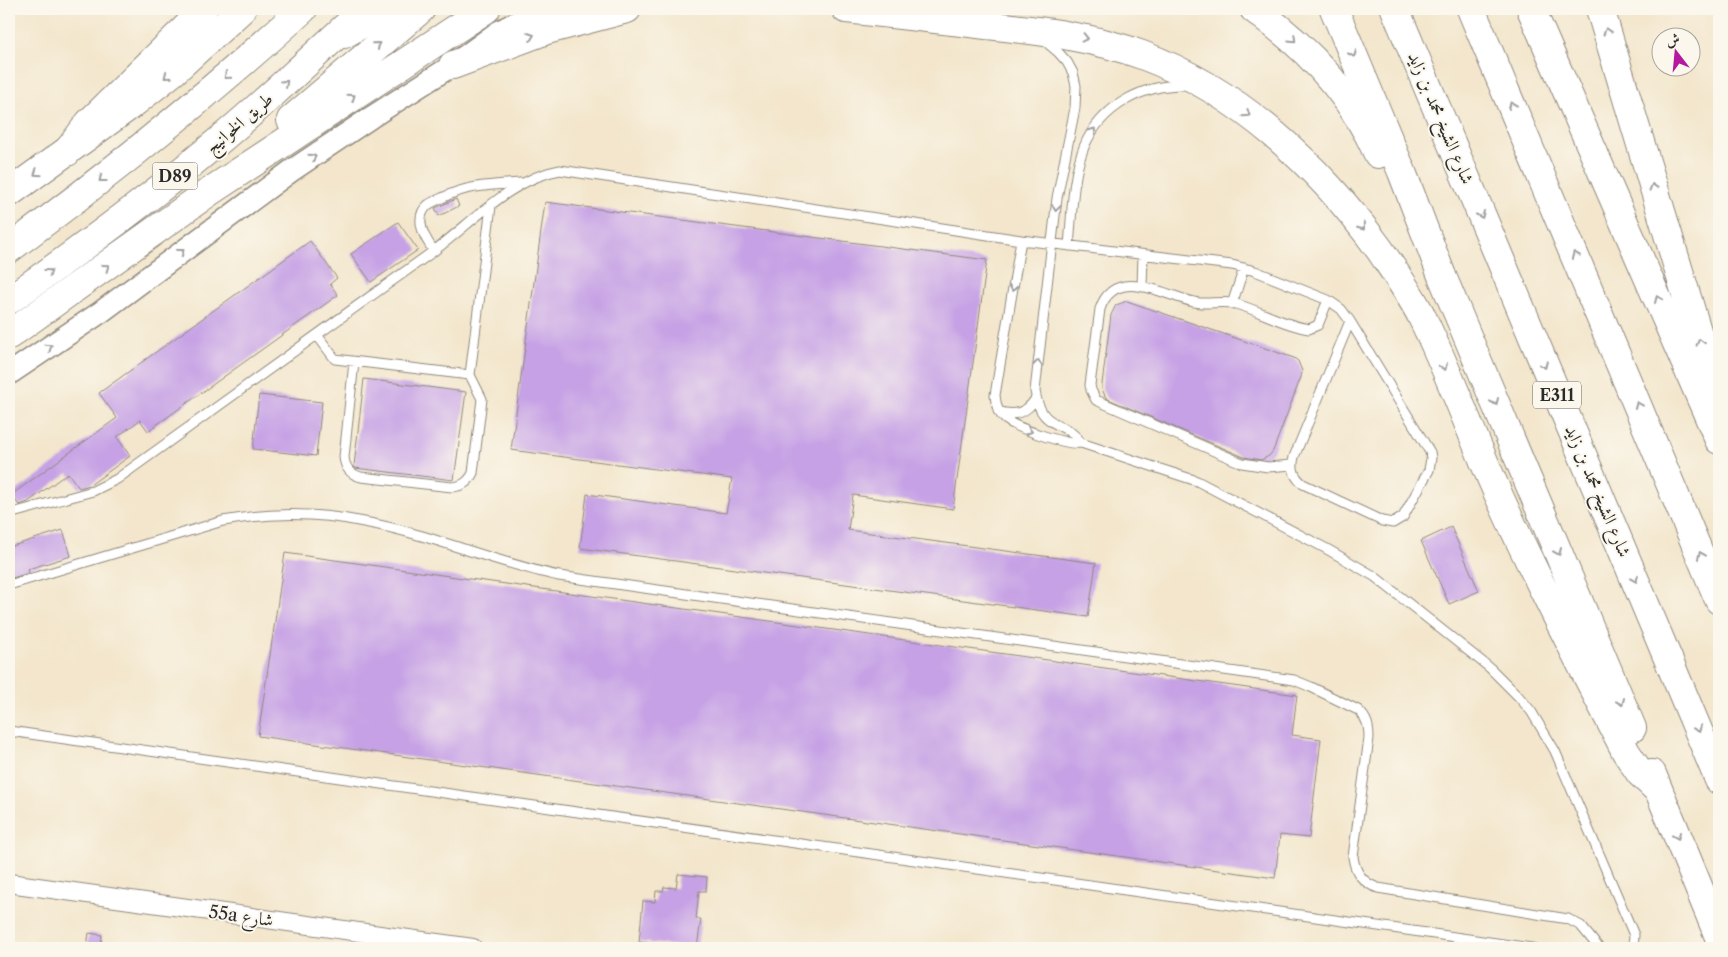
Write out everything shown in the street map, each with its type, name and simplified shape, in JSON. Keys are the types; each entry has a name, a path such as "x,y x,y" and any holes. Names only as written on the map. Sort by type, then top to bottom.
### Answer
{"main road":[{"path":"67,152 89,123 188,27 203,9"},
{"path":"9,193 135,102 242,9"},
{"name":"D89","path":"9,249 152,139 248,59 303,9"},
{"name":"طريق الخوانيج","path":"9,300 104,232 166,184 222,138 366,9"},
{"path":"331,40 388,9"},
{"path":"209,192 386,37 421,9"},
{"path":"9,335 209,192 486,9"},
{"path":"453,65 547,30 627,9"},
{"path":"846,9 1057,32 1112,45 1174,68 1218,93 1257,121 1316,173 1342,201 1366,232 1405,287 1420,312 1504,508 1557,616 1632,763 1659,791"},
{"path":"1254,9 1283,30 1317,62 1346,97 1370,136 1422,249 1442,276"},
{"path":"1334,9 1402,172 1442,276 1719,937"},
{"name":"شارع الشيخ محمد بن زايد","path":"1395,9 1719,780"},
{"path":"1471,9 1719,600"},
{"path":"1531,9 1719,440"},
{"path":"1547,9 1622,216"},
{"path":"1600,9 1719,406"}],"street":[{"path":"9,374 101,312 291,171 453,65 498,32 541,9"},
{"name":"55a شارع","path":"9,883 473,948"}],"lane":[{"path":"1011,28 1024,30 1048,43 1058,52 1073,73 1076,86 1075,108 1063,164 1035,382 1036,398 1039,407 1051,422 1074,435 1081,443"},
{"path":"1069,246 1078,167 1090,134 1110,111 1132,96 1152,88 1174,85 1189,86 1218,93"},
{"path":"1063,164 1078,167"},
{"path":"9,514 92,491 111,483 434,251 522,184 540,174 560,170 1021,240 1244,268 1328,300 1341,309 1350,322 1428,446 1431,458 1429,470 1403,517 1393,523 1387,523 1303,484 1297,479 1292,465 1350,322"},
{"path":"434,251 424,237 421,226 422,217 428,205 455,191 468,188 522,184"},
{"path":"354,362 344,457 348,471 361,477 452,487 465,484 473,473 482,399 470,375 491,206"},
{"path":"1021,240 995,395 998,411 1008,422 1015,426 1071,444 1081,443 1197,481 1317,543 1374,576 1490,668 1530,711 1555,751 1634,936 1633,948"},
{"path":"1142,287 1143,255"},
{"path":"1232,304 1244,268"},
{"path":"1292,465 1268,467 1242,463 1096,400 1090,385 1100,309 1108,293 1116,288 1133,285 1194,303 1232,304 1309,329 1318,325 1328,300"},
{"path":"317,335 335,359 470,375"},
{"path":"998,411 1013,415 1020,413 1027,410 1036,398"},
{"path":"9,585 223,521 256,515 313,515 349,519 388,527 512,565 559,576 1294,680 1358,710 1363,714 1368,725 1369,738 1353,857 1356,870 1364,881 1378,888 1568,919 1581,926 1599,948"},
{"path":"9,731 1532,948"}],"building":[{"path":"456,199 459,206 439,216 435,208"},
{"path":"545,202 987,260 953,509 853,495 848,530 1096,563 1088,617 580,548 587,494 726,513 732,479 511,450"},
{"path":"398,222 418,250 371,282 351,254"},
{"path":"310,241 337,278 330,284 338,295 148,431 140,420 117,437 130,456 90,485 79,488 68,473 28,502 19,505 11,495 117,418 99,393"},
{"path":"1127,301 1294,358 1298,361 1302,371 1301,377 1273,451 1269,456 1261,460 1244,457 1106,398 1102,384 1111,315 1116,305"},
{"path":"364,379 466,392 454,480 355,468"},
{"path":"259,395 322,402 316,456 253,449"},
{"path":"1451,527 1479,591 1449,604 1421,541"},
{"path":"63,530 71,556 28,569 29,573 9,579 9,547"},
{"path":"285,553 1297,695 1292,735 1321,739 1309,838 1280,835 1275,878 258,736"},
{"path":"678,874 707,877 706,891 699,891 696,919 701,919 697,948 680,948 680,946 639,942 643,901 655,902 656,891 663,891 664,887 676,888"},
{"path":"89,933 102,935 101,948 87,946"}]}
